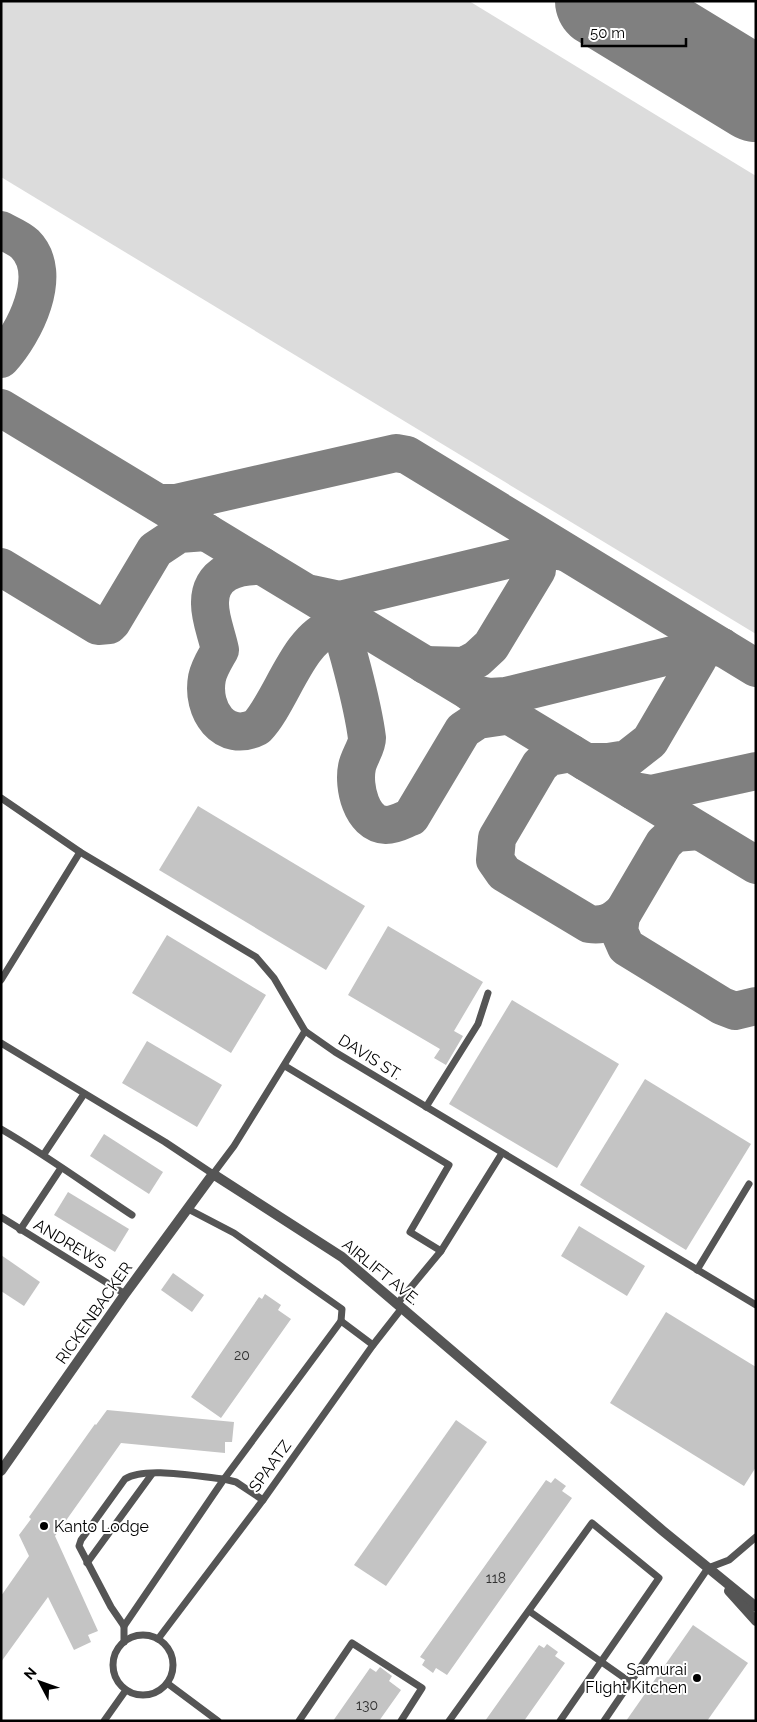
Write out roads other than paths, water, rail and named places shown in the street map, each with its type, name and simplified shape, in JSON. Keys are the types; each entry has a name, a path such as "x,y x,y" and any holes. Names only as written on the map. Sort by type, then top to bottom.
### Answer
{"street":[{"name":"RICKENBACKER","path":"1,1471 125,1294 213,1174"},
{"name":"AIRLIFT AVE.","path":"213,1174 342,1257 756,1607"},
{"name":"AIRLIFT AVE.","path":"708,1568 756,1621"}],"lane":[{"name":"DAVIS ST.","path":"1,798 80,852 256,957 274,978 305,1031 426,1107 756,1306"},
{"path":"1,980 80,852"},
{"path":"426,1107 478,1024 488,993"},
{"path":"213,1174 234,1146 256,1107 285,1066 305,1031"},
{"name":"AIRLIFT AVE.","path":"1,1043 166,1142 213,1174"},
{"path":"285,1066 449,1165 410,1232 441,1251"},
{"path":"44,1154 84,1094"},
{"path":"1,1129 44,1154 61,1168 132,1215"},
{"name":"SPAATZ","path":"158,1639 263,1500 441,1251 502,1153"},
{"path":"20,1230 61,1168"},
{"path":"697,1270 749,1184"},
{"path":"124,1626 224,1479 341,1321 342,1309 234,1233 188,1208"},
{"name":"ANDREWS","path":"1,1217 125,1294"},
{"path":"341,1321 373,1345"},
{"path":"124,1642 124,1626 86,1563 79,1546 81,1540 125,1480 133,1474 224,1479 236,1482 263,1500"},
{"path":"86,1563 152,1474"},
{"path":"449,1721 592,1523 659,1578 560,1721"},
{"path":"604,1721 708,1568 729,1560 756,1537"},
{"path":"529,1611 630,1682"},
{"path":"143,1635 158,1639 168,1648 172,1656 172,1675 167,1683 152,1694 143,1695 126,1690 115,1676 113,1666 114,1657 124,1642 133,1637 143,1635"},
{"path":"299,1721 352,1642 422,1688 401,1721"},
{"path":"167,1683 218,1721"},
{"path":"104,1721 126,1690"}],"place":[{"name":"Kanto Lodge","path":"44,1526"},
{"name":"Samurai Flight Kitchen","path":"697,1678"}]}
